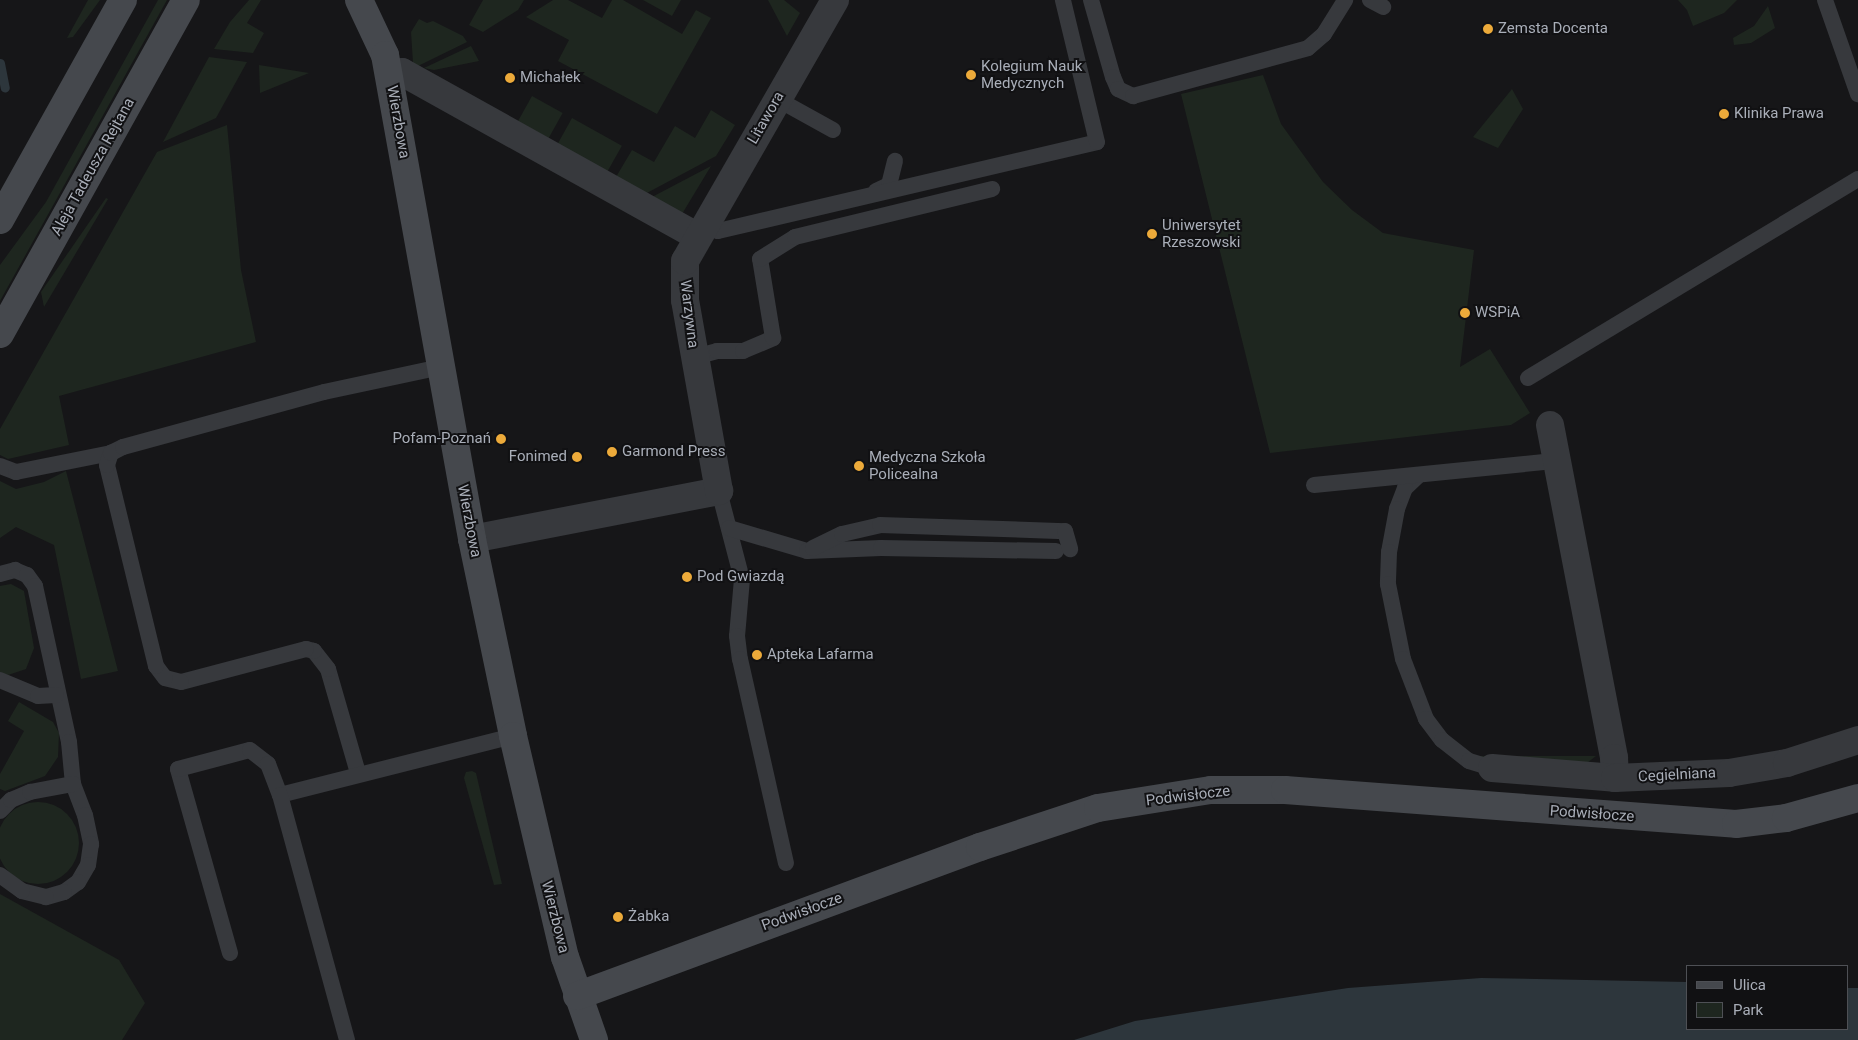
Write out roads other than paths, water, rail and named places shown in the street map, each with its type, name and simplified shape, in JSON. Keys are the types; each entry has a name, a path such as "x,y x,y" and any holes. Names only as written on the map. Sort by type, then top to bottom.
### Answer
{"street":[{"path":"0,220 122,0"},
{"name":"Aleja Tadeusza Rejtana","path":"0,334 186,0"},
{"name":"Litawora","path":"700,231 835,0"},
{"name":"Wierzbowa","path":"364,2 378,36 389,73 472,539 513,736 540,857 577,996 594,1040"},
{"path":"389,73 402,72 700,231"},
{"name":"Warzywna","path":"700,231 685,261 684,280 695,357 719,491"},
{"path":"1550,426 1554,461 1614,758 1615,778"},
{"path":"472,539 719,491"},
{"name":"Cegielniana","path":"1492,768 1615,778 1729,773 1787,763 1858,740"},
{"name":"Podwisłocze","path":"577,996 980,847 1098,808 1211,790 1285,790 1736,824 1786,818 1858,798"}],"lane":[{"path":"700,231 718,230 1097,142 1063,0"},
{"path":"1091,0 1118,89 1133,96 1308,48 1324,34 1345,0"},
{"path":"1825,0 1858,94"},
{"path":"777,99 833,130"},
{"path":"867,196 889,185 895,161"},
{"path":"1528,378 1858,179"},
{"path":"695,357 717,351 743,351 773,338 760,259 796,238 992,189"},
{"path":"0,466 16,472 112,453 324,392 441,368"},
{"path":"112,453 107,464 156,666 165,678 181,682 306,649 314,651 328,669 358,773"},
{"path":"1314,485 1554,461"},
{"path":"1418,476 1404,488 1396,509 1389,552 1388,584 1403,659 1426,719 1442,740 1469,761 1492,768"},
{"path":"719,491 742,579 737,636 740,659 786,863"},
{"path":"729,528 807,551 881,548 1063,550 1065,531 880,525 842,534 807,551"},
{"path":"0,574 14,570 27,575 35,586 56,695 69,742 72,784 85,815 91,844 88,865 78,882 64,892 46,897 22,891 0,875"},
{"path":"0,680 38,696 56,695"},
{"path":"280,796 358,773 513,736"},
{"path":"230,953 178,769 250,750 268,764 280,796 347,1040"},
{"path":"0,812 11,800 30,792 72,784"}],"waterway":[{"path":"0,63 5,88"}],"place":[{"name":"Zemsta Docenta","path":"1488,29"},
{"name":"Kolegium Nauk Medycznych","path":"971,75"},
{"name":"Michałek","path":"510,78"},
{"name":"Klinika Prawa","path":"1724,114"},
{"name":"Uniwersytet Rzeszowski","path":"1152,234"},
{"name":"WSPiA","path":"1465,313"},
{"name":"Pofam-Poznań","path":"501,439"},
{"name":"Garmond Press","path":"612,452"},
{"name":"Fonimed","path":"577,457"},
{"name":"Medyczna Szkoła Policealna","path":"859,466"},
{"name":"Pod Gwiazdą","path":"687,577"},
{"name":"Apteka Lafarma","path":"757,655"},
{"name":"Żabka","path":"618,917"}]}
